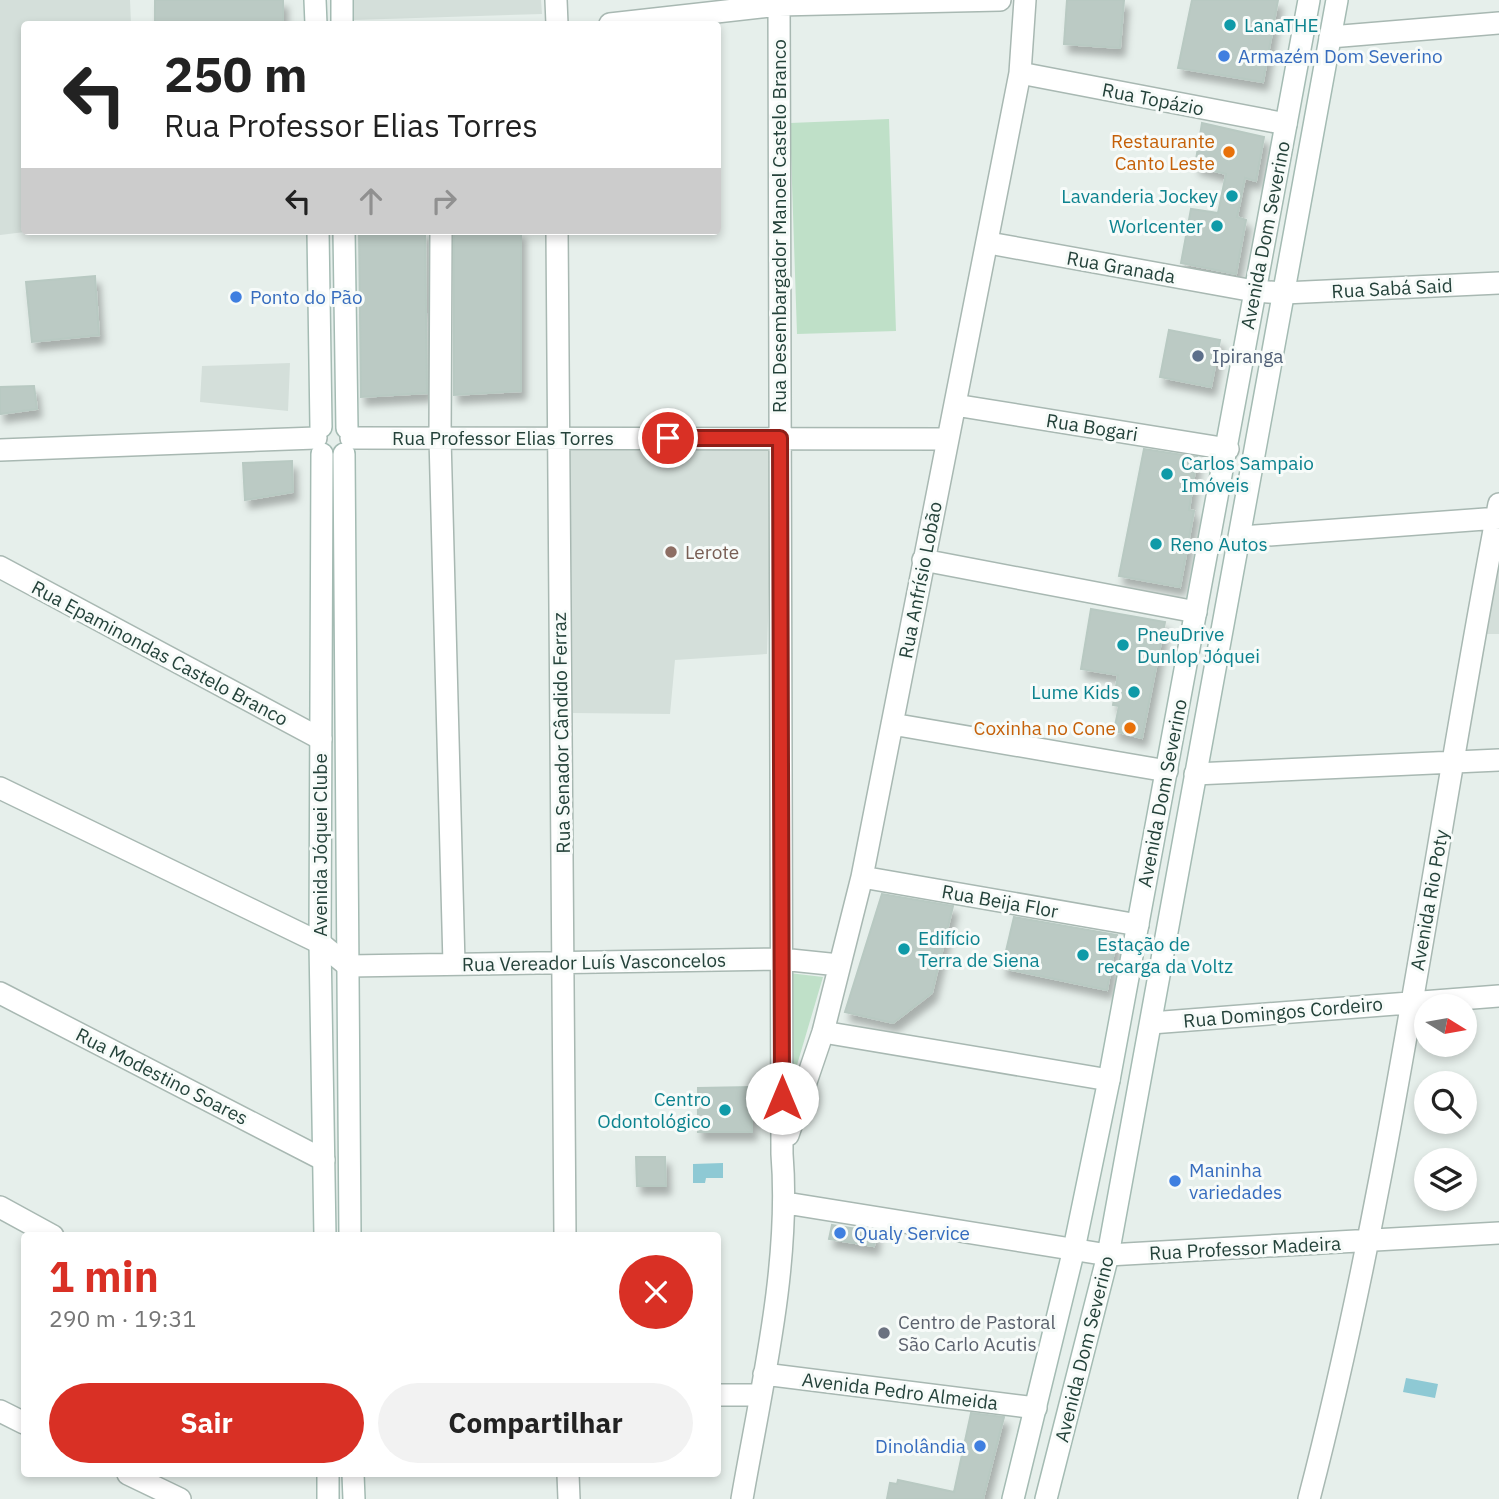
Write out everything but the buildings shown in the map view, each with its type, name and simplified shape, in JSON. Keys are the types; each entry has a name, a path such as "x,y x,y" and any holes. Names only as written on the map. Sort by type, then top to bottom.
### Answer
{"street":[{"path":"316,0 316,21"},
{"path":"342,0 342,21"},
{"path":"556,0 557,21"},
{"path":"633,21 779,2 1000,0"},
{"name":"Rua Anfrísio Lobão","path":"782,1153 823,1032 862,877 923,560 989,243 1020,74 1025,0"},
{"name":"Avenida Dom Severino","path":"1013,1499 1074,1250 1109,1080 1228,449 1254,291 1309,0"},
{"name":"Avenida Dom Severino","path":"1046,1499 1108,1255 1337,0"},
{"name":"Rua Desembargador Manoel Castelo Branco","path":"742,1499 762,1385 786,1203 782,1153 779,2"},
{"path":"1331,37 1499,23"},
{"name":"Rua Topázio","path":"1020,74 1286,124"},
{"name":"Avenida Jóquei Clube","path":"318,235 320,943 325,1232"},
{"name":"Avenida Jóquei Clube","path":"345,235 350,1232"},
{"path":"441,235 440,438 454,964"},
{"name":"Rua Senador Cândido Ferraz","path":"557,235 565,1232"},
{"name":"Rua Granada","path":"989,243 1254,291 1284,293"},
{"name":"Rua Sabá Said","path":"1284,293 1499,283"},
{"name":"Rua Bogari","path":"956,405 1228,449"},
{"path":"331,422 347,440 333,457 320,440 331,422"},
{"name":"Rua Professor Elias Torres","path":"347,440 948,439"},
{"path":"0,450 320,440"},
{"path":"1241,537 1498,513"},
{"name":"Avenida Rio Poty","path":"1308,1499 1341,1372 1369,1241 1498,513"},
{"path":"923,560 1196,612"},
{"name":"Rua Epaminondas Castelo Branco","path":"0,567 321,739"},
{"path":"892,724 1167,771"},
{"path":"1195,774 1499,760"},
{"path":"0,789 320,943 348,966"},
{"name":"Rua Beija Flor","path":"862,877 1138,925"},
{"name":"Rua Vereador Luís Vasconcelos","path":"348,966 781,959 839,965"},
{"name":"Rua Modestino Soares","path":"0,993 324,1160"},
{"name":"Rua Domingos Cordeiro","path":"1151,1023 1499,996"},
{"path":"823,1032 1109,1080"},
{"name":"Rua Professor Madeira","path":"786,1203 1108,1255 1499,1233"},
{"path":"0,1207 46,1232"},
{"name":"Avenida Pedro Almeida","path":"721,1394 762,1385 1036,1408"},
{"path":"0,1411 21,1422"},
{"path":"134,1477 180,1499"},
{"path":"328,1477 328,1499"},
{"path":"353,1477 354,1499"},
{"path":"568,1477 569,1499"}],"shaded area":[{"path":"0,0 130,0 131,21 21,21 21,232 0,235"},
{"path":"352,0 541,0 542,14 353,20"},
{"path":"290,363 288,411 200,402 202,366"},
{"name":"Lerote","path":"570,448 773,450 767,654 675,660 670,714 573,713"},
{"path":"1499,559 1499,634 1484,634"}],"green space":[{"path":"889,119 896,331 797,334 790,123"},
{"path":"789,973 823,977 789,1092"}],"water":[{"path":"723,1163 723,1178 706,1178 705,1183 693,1183 693,1164"},
{"path":"1406,1378 1438,1384 1435,1398 1403,1392"}],"place":[{"name":"LanaTHE","path":"1230,25"},
{"name":"Armazém Dom Severino","path":"1224,56"},
{"name":"Restaurante Canto Leste","path":"1229,152"},
{"name":"Lavanderia Jockey","path":"1232,196"},
{"name":"Worlcenter","path":"1217,226"},
{"name":"Ponto do Pão","path":"236,297"},
{"name":"Ipiranga","path":"1198,356"},
{"name":"Carlos Sampaio Imóveis","path":"1167,474"},
{"name":"Reno Autos","path":"1156,544"},
{"name":"Lerote","path":"671,552"},
{"name":"PneuDrive Dunlop Jóquei","path":"1123,645"},
{"name":"Lume Kids","path":"1134,692"},
{"name":"Coxinha no Cone","path":"1130,728"},
{"name":"Edifício Terra de Siena","path":"904,949"},
{"name":"Estação de recarga da Voltz","path":"1083,955"},
{"name":"Centro Odontológico","path":"725,1110"},
{"name":"Maninha variedades","path":"1175,1181"},
{"name":"Qualy Service","path":"840,1233"},
{"name":"Centro de Pastoral São Carlo Acutis","path":"884,1333"},
{"name":"Dinolândia","path":"980,1446"}],"route":[{"path":"668,438 780,438 782,1098"}]}
